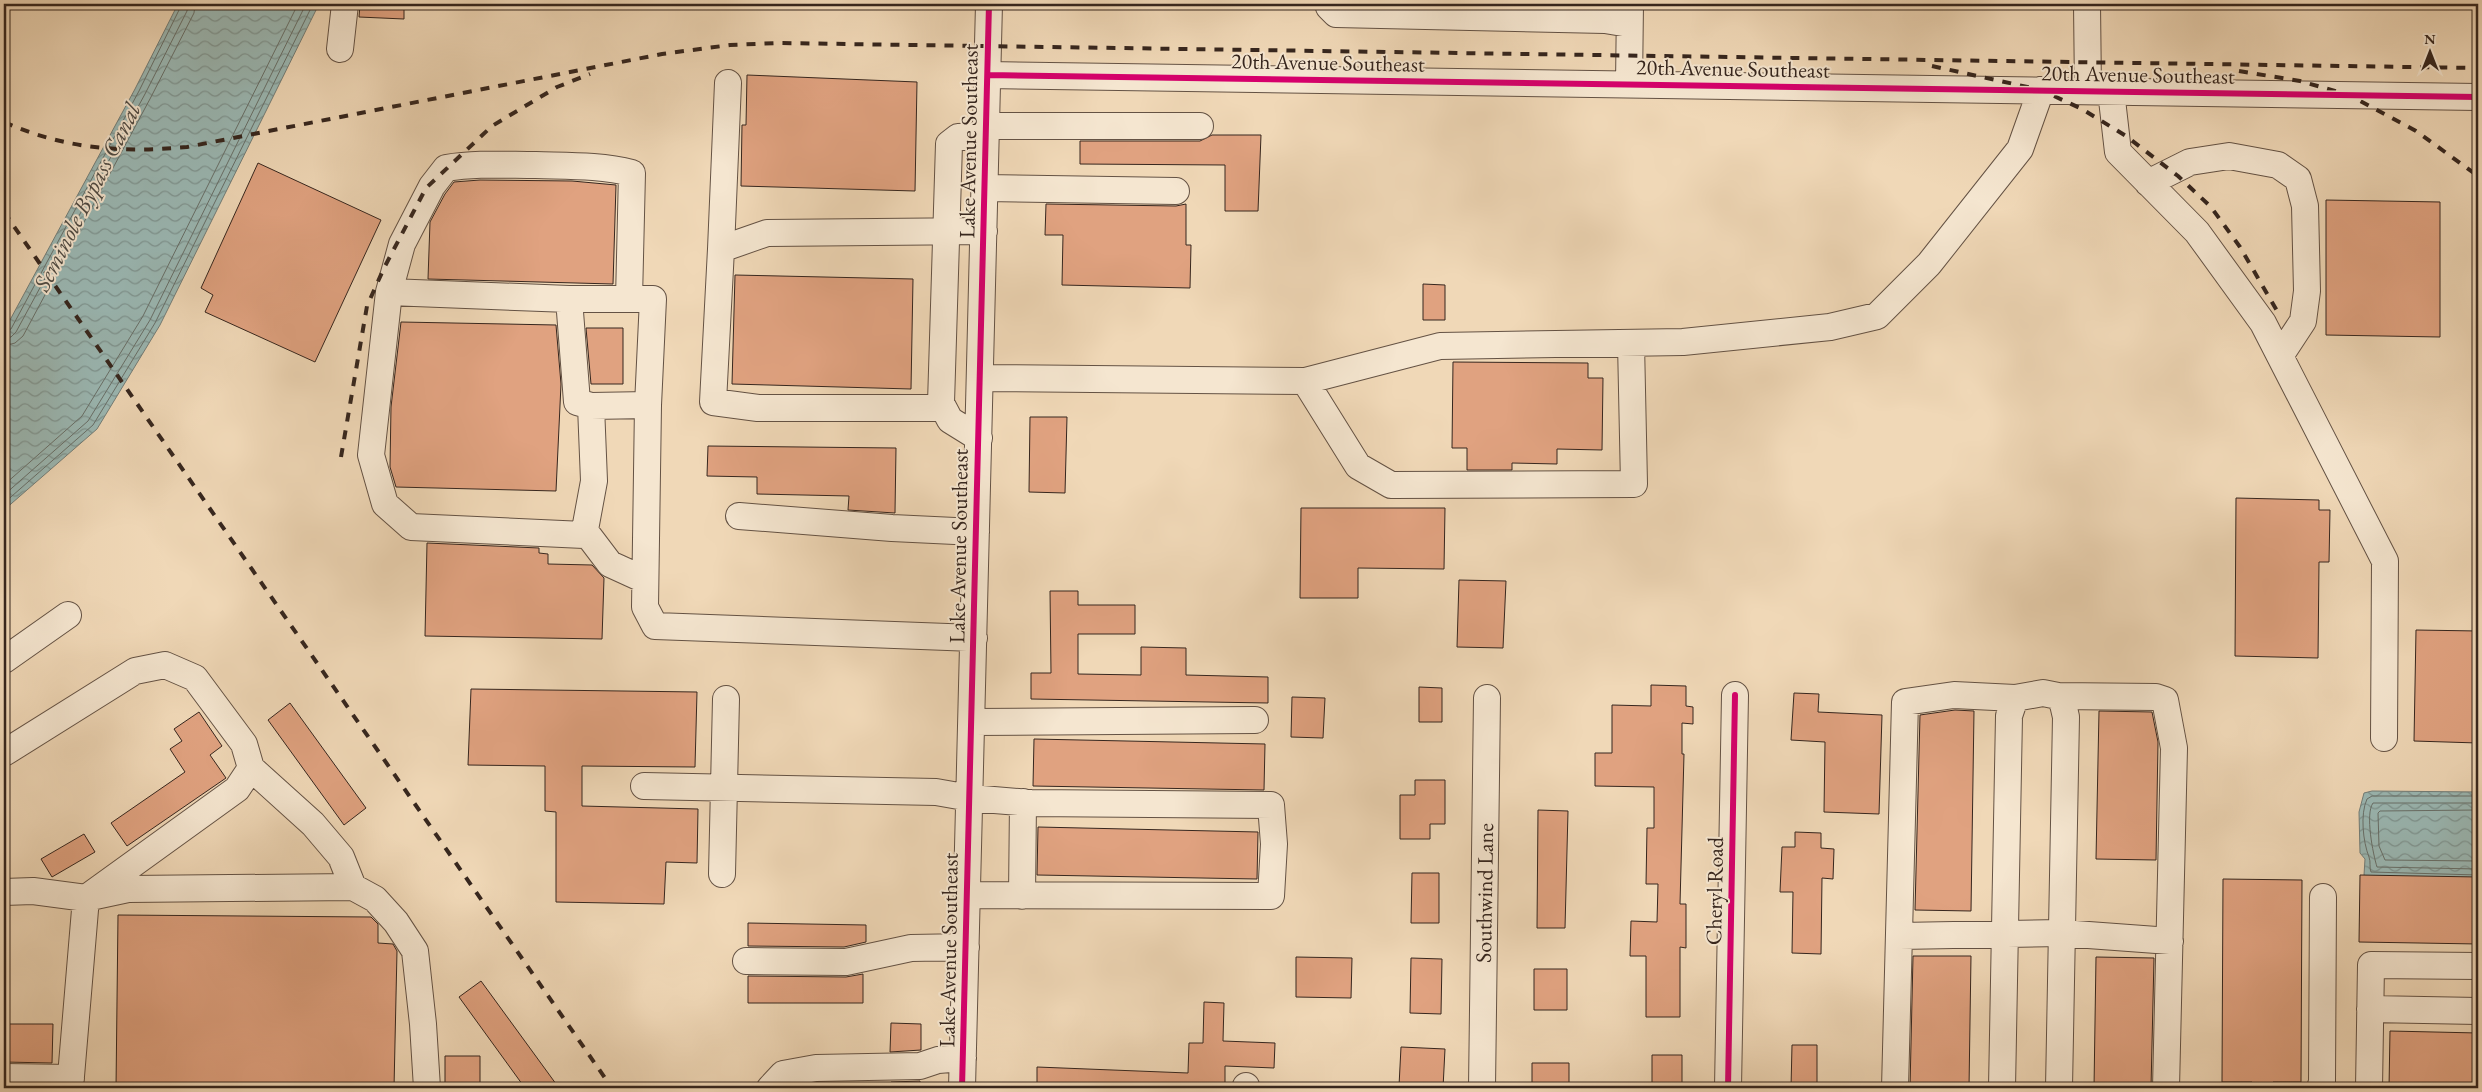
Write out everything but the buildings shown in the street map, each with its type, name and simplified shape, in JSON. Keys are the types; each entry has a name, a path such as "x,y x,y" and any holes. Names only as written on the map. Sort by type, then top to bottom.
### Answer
{"street":[{"path":"340,49 345,4"},
{"name":"Lake Avenue Southeast","path":"962,1088 989,4"},
{"path":"1329,4 1329,7 1336,14 1605,20 1630,14 1629,84"},
{"path":"2088,4 2100,91 2118,152 2197,232 2263,323 2385,561 2384,738"},
{"name":"20th Avenue Southeast","path":"988,75 2478,97"},
{"path":"728,83 713,402 758,408 942,408"},
{"path":"980,378 1305,381 1440,346 1683,342 1830,327 1877,316 1929,264 2020,150 2042,90"},
{"path":"978,438 950,420 942,408 949,144 958,137 986,131 1200,126"},
{"path":"2148,183 2190,162 2229,156 2278,165 2298,179 2305,206 2307,291 2303,320 2280,356"},
{"path":"591,406 594,481 584,535 411,526 385,504 371,455 389,292 402,244 432,186 446,168 472,164 614,168 632,173 629,299"},
{"path":"985,188 1176,192"},
{"path":"721,249 767,233 818,231 947,233 984,231"},
{"path":"389,292 569,299 653,299 648,405 645,607 655,626 974,638"},
{"path":"569,299 577,402 591,406 648,405"},
{"path":"944,335 981,337"},
{"path":"1305,381 1358,466 1391,485 1634,484 1631,343"},
{"path":"739,516 892,528 976,532"},
{"path":"585,531 610,564 645,580"},
{"path":"4,660 68,616"},
{"path":"4,754 134,671 165,665 195,678 244,744 251,768 313,824 341,857 353,887"},
{"path":"1895,1088 1905,702 1954,695 2014,698 2043,693 2058,696 2156,697 2165,700 2174,748 2166,1088"},
{"name":"Cheryl Road","path":"1728,1088 1734,695"},
{"path":"2058,696 2063,704 2066,718 2059,1088"},
{"name":"Southwind Lane","path":"1482,1088 1487,698"},
{"path":"2002,1088 2009,716 2014,698"},
{"path":"722,874 726,699"},
{"path":"972,722 1255,720"},
{"path":"4,1077 71,1083 86,898 237,789 251,768"},
{"path":"644,786 936,792 970,798 1023,802 1271,804 1274,844 1271,896 967,896"},
{"path":"1022,896 1023,802"},
{"path":"4,892 33,890 86,898 128,889 353,887 375,899 396,922 414,951 423,1024 427,1088"},
{"path":"2320,1088 2322,1082 2323,897"},
{"path":"1900,936 2061,933 2170,941"},
{"path":"746,961 846,962 911,948 966,947"},
{"path":"2369,1088 2371,965 2478,966"},
{"path":"2370,1009 2478,1010"},
{"path":"770,1088 782,1074 816,1068 920,1066 938,1060 963,1058"}],"water":[{"name":"Seminole Bypass Canal","path":"178,4 319,4 160,325 97,429 4,510 4,331 135,89"},
{"path":"2372,791 2478,792 2478,880 2374,879 2364,875 2365,859 2360,853 2359,812 2364,793"}],"railway":[{"path":"4,122 49,138 94,147 116,149 187,147 662,54 730,45 777,43 2478,68"},
{"path":"1932,66 2041,90 2082,109 2126,136 2178,176 2211,207 2240,247 2280,316"},
{"path":"2239,71 2300,81 2349,95 2416,131 2478,176"},
{"path":"341,457 367,306 384,268 426,188 492,126 557,87 590,74"},
{"path":"4,212 612,1088"}],"cycle path":[{"path":"962,1088 989,4"},
{"path":"988,75 2478,97"},
{"path":"1728,1088 1735,695"}]}
